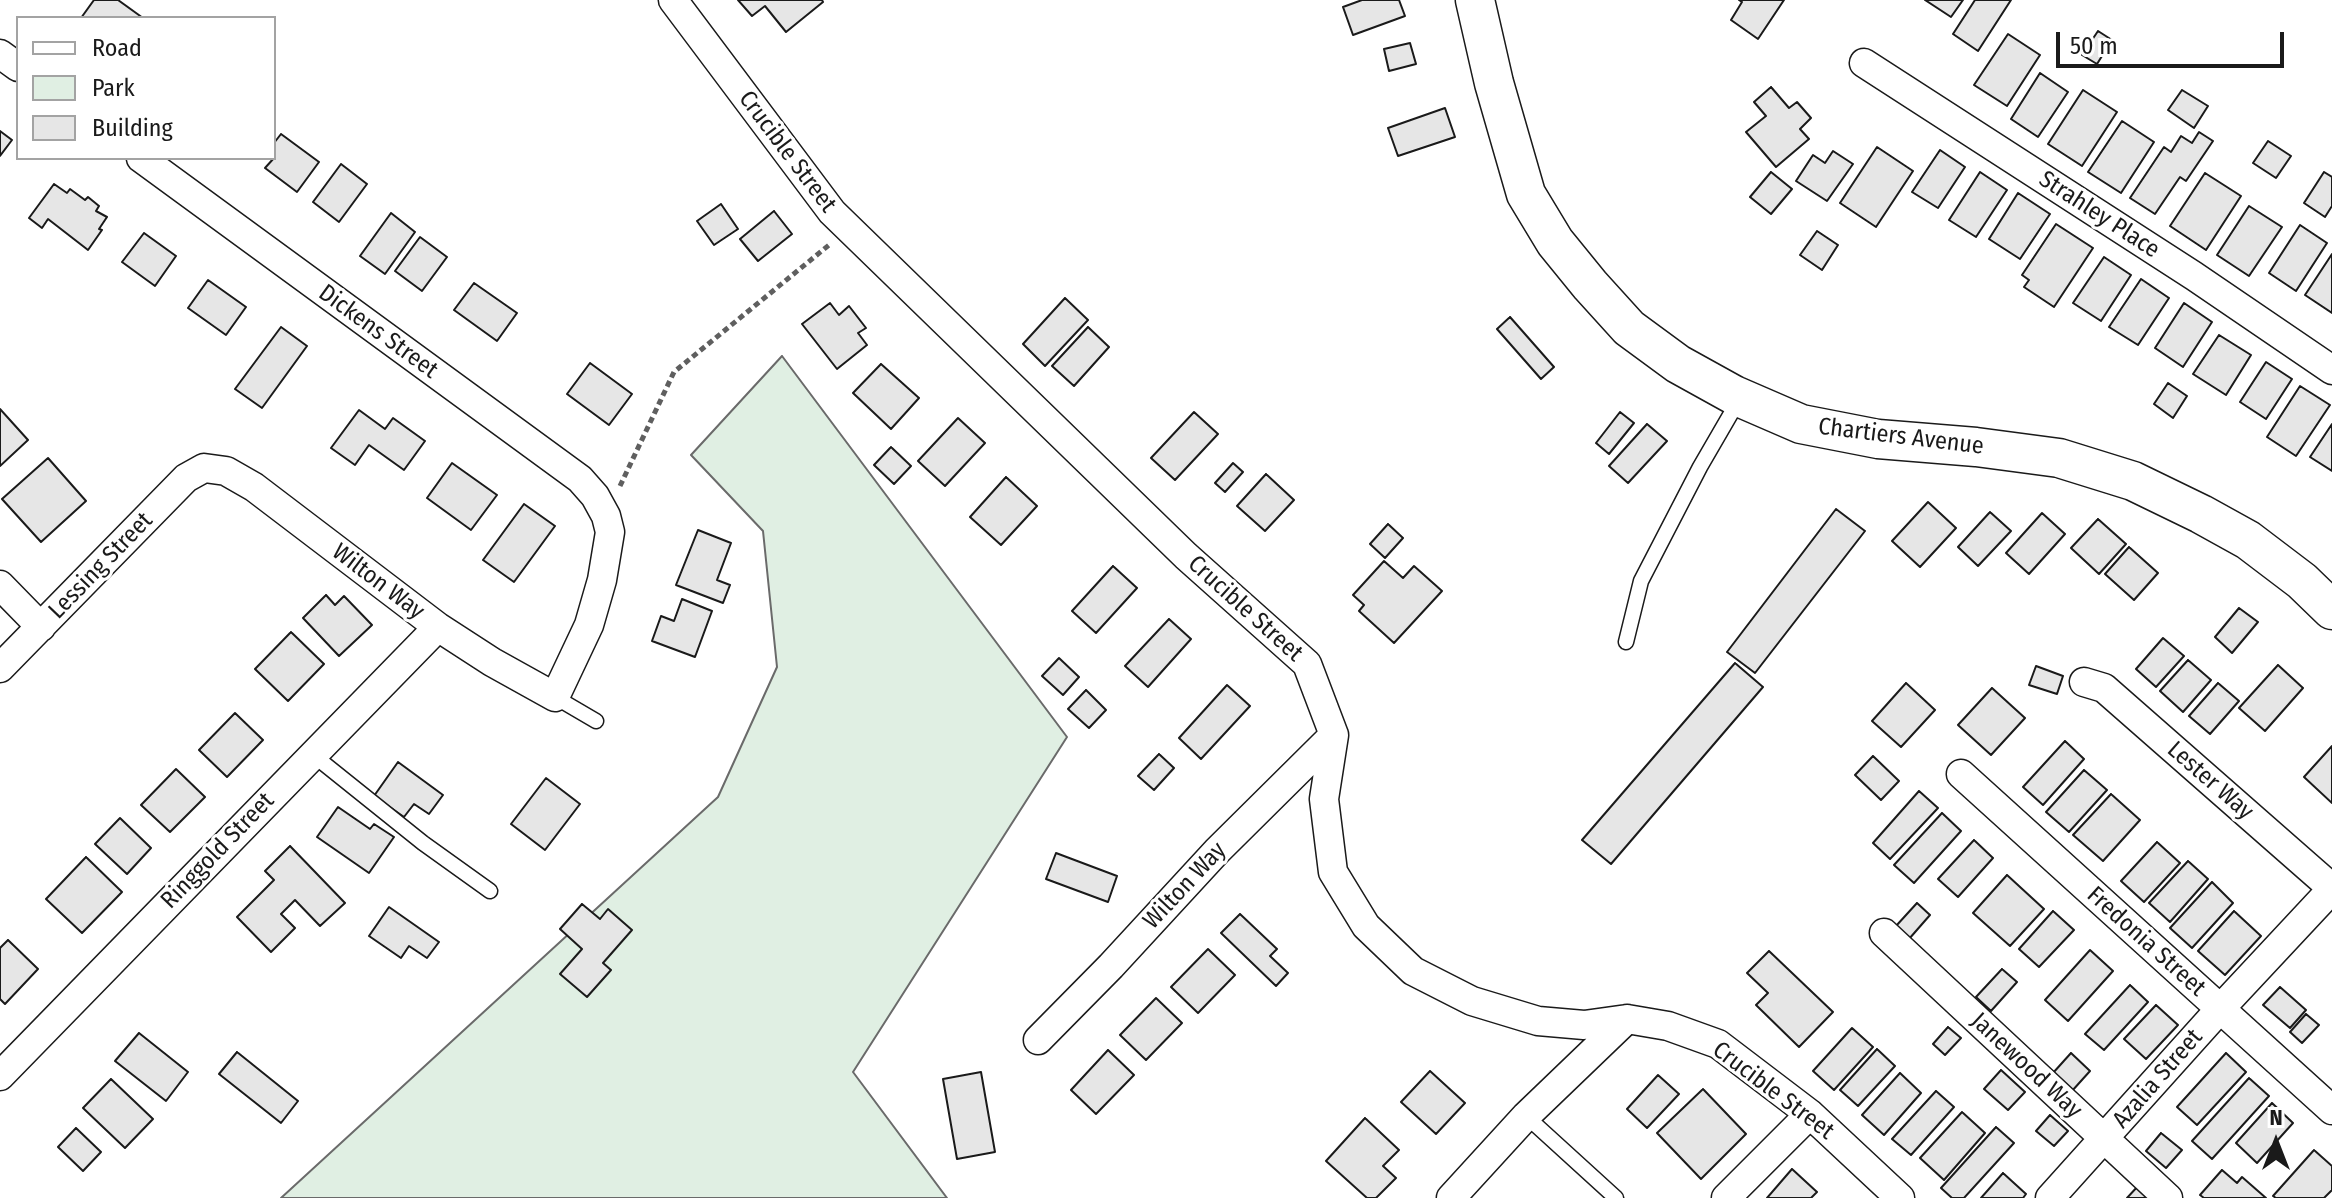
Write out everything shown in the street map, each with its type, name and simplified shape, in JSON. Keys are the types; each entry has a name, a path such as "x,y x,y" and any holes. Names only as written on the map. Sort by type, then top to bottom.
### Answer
{"street":[{"name":"Crucible Street","path":"673,0 832,212 1186,556 1307,664 1334,735 1324,799 1333,872 1366,926 1413,971 1472,1001 1538,1021 1584,1025 1627,1019 1668,1026 1718,1044 1810,1114 1900,1198"},
{"name":"Chartiers Avenue","path":"1475,0 1494,83 1526,194 1555,242 1629,328 1678,364 1740,397 1801,424 1878,439 2059,458 2133,481 2248,540 2302,581 2332,610"},
{"name":"Strahley Place","path":"1864,63 2194,276 2332,370"},
{"name":"Dickens Street","path":"144,160 580,479 595,496 606,516"},
{"name":"Wilton Way","path":"204,468 226,471 254,487 438,627 555,697"},
{"name":"Lessing Street","path":"0,668 186,478 204,468"},
{"path":"555,697 589,625 602,580 610,532 606,516"},
{"path":"0,585 41,627"},
{"name":"Ringgold Street","path":"0,1076 438,627"},
{"name":"Lester Way","path":"2084,682 2104,688 2332,888"},
{"name":"Wilton Way","path":"1038,1040 1217,851 1334,735"},
{"name":"Fredonia Street","path":"1961,774 2332,1110"},
{"name":"Azalia Street","path":"2050,1198 2332,888"},
{"name":"Janewood Way","path":"1884,933 2168,1198"},
{"path":"1451,1198 1526,1116 1627,1019"},
{"path":"1726,1198 1810,1114"}],"lane":[{"path":"1626,642 1641,581 1740,397"},
{"path":"555,697 596,721"},
{"path":"312,754 423,843 490,891"},
{"path":"1526,1116 1616,1198"}],"path":[{"path":"606,516 674,372 849,229"}],"green space":[{"path":"782,356 1067,737 853,1072 947,1198 281,1198 718,797 777,667 763,531 691,455"}],"building":[{"path":"94,0 118,0 140,16 82,16"},
{"path":"738,0 823,2 786,32 765,6 752,16"},
{"path":"1362,0 1399,0 1405,16 1353,35 1343,7"},
{"path":"1739,0 1784,0 1758,39 1731,20 1742,2"},
{"path":"1925,0 1963,0 1951,17"},
{"path":"1975,0 2011,0 1978,51 1953,34"},
{"path":"2098,31 2112,40 2097,64 2082,55"},
{"path":"2008,34 2040,55 2007,106 1974,85"},
{"path":"1410,43 1416,64 1389,71 1384,49"},
{"path":"2040,73 2068,92 2038,137 2011,119"},
{"path":"1771,87 1789,108 1797,102 1811,118 1800,129 1809,139 1776,167 1746,132 1766,116 1754,102"},
{"path":"2083,90 2117,112 2082,166 2048,144"},
{"path":"2182,90 2208,106 2194,128 2168,110"},
{"path":"1445,108 1455,137 1398,156 1388,128"},
{"path":"2122,121 2154,142 2121,193 2088,172"},
{"path":"0,131 12,140 0,156"},
{"path":"2199,132 2213,141 2186,181 2180,177 2155,214 2130,198 2164,147 2171,152 2181,136 2192,143"},
{"path":"281,134 319,162 297,192 265,168 276,160 276,140"},
{"path":"2268,141 2291,156 2276,178 2253,163"},
{"path":"1877,147 1913,171 1876,227 1840,203"},
{"path":"1940,150 1965,167 1938,208 1912,192"},
{"path":"1833,151 1853,164 1827,201 1796,181 1813,155 1825,163"},
{"path":"341,164 367,184 339,222 313,202"},
{"path":"1771,172 1792,189 1771,214 1750,197"},
{"path":"1980,172 2007,190 1976,237 1949,220"},
{"path":"2324,172 2332,177 2332,206 2325,217 2304,203"},
{"path":"2205,173 2241,196 2206,250 2170,226"},
{"path":"54,184 67,193 70,189 85,200 88,197 99,206 96,211 107,217 88,250 48,219 42,228 29,218"},
{"path":"2018,193 2050,214 2020,259 1989,239"},
{"path":"721,204 738,229 714,245 697,221"},
{"path":"2249,206 2282,227 2249,276 2217,255"},
{"path":"774,211 792,234 758,261 740,239"},
{"path":"391,213 415,232 385,274 360,256"},
{"path":"2056,224 2093,248 2054,307 2024,287 2029,280 2022,275"},
{"path":"2300,225 2327,243 2296,291 2269,273"},
{"path":"1817,231 1838,245 1822,270 1800,255"},
{"path":"144,233 176,256 155,286 122,262"},
{"path":"420,237 447,257 422,291 395,271"},
{"path":"2332,254 2332,313 2305,295"},
{"path":"2104,257 2131,275 2101,321 2073,303"},
{"path":"2141,279 2169,298 2138,345 2109,327"},
{"path":"208,280 246,307 226,335 188,308"},
{"path":"474,283 517,313 497,341 454,310"},
{"path":"1065,298 1088,320 1045,366 1023,344"},
{"path":"830,303 839,315 849,306 866,328 858,333 867,345 837,369 802,324"},
{"path":"2184,303 2212,322 2183,367 2155,348"},
{"path":"1510,317 1554,367 1541,379 1497,329"},
{"path":"281,327 307,346 262,408 235,389"},
{"path":"1088,327 1109,347 1074,386 1052,366"},
{"path":"2219,335 2251,355 2226,395 2193,374"},
{"path":"2266,362 2292,379 2266,419 2240,402"},
{"path":"590,363 632,394 609,425 567,394"},
{"path":"881,364 919,398 891,429 853,393"},
{"path":"2168,383 2187,396 2173,418 2154,404"},
{"path":"2300,386 2330,405 2296,456 2267,437"},
{"path":"0,409 28,440 0,466"},
{"path":"359,410 385,429 393,418 425,441 404,470 369,445 355,465 331,448"},
{"path":"1194,412 1218,434 1175,480 1151,458"},
{"path":"1620,412 1634,423 1609,454 1596,443"},
{"path":"958,418 985,443 945,486 918,461"},
{"path":"1647,424 1667,441 1628,483 1609,466"},
{"path":"2332,424 2332,471 2310,457"},
{"path":"891,447 911,466 894,484 874,465"},
{"path":"48,458 86,501 41,542 2,499"},
{"path":"452,463 497,495 471,530 427,498"},
{"path":"1233,463 1243,472 1225,492 1215,483"},
{"path":"1266,474 1294,500 1265,531 1237,506"},
{"path":"1006,477 1037,506 1001,545 970,517"},
{"path":"1928,502 1956,528 1920,567 1892,541"},
{"path":"524,504 555,526 514,582 483,560"},
{"path":"1836,509 1865,531 1755,673 1727,652"},
{"path":"1990,512 2011,531 1978,566 1958,547"},
{"path":"2042,513 2065,534 2029,574 2006,553"},
{"path":"2098,519 2126,544 2099,574 2071,548"},
{"path":"1388,524 1403,538 1385,558 1370,544"},
{"path":"698,530 731,543 717,580 730,585 723,603 676,585"},
{"path":"2129,547 2158,573 2134,600 2105,574"},
{"path":"1384,561 1403,578 1414,566 1442,591 1394,643 1359,611 1364,605 1353,595"},
{"path":"1113,566 1137,588 1096,633 1072,611"},
{"path":"326,595 335,605 344,596 372,625 339,656 303,618"},
{"path":"682,599 712,611 695,657 652,641 661,616 674,621"},
{"path":"2239,608 2258,622 2232,653 2215,637"},
{"path":"1169,619 1191,639 1148,687 1125,666"},
{"path":"291,632 324,664 288,701 255,669"},
{"path":"2163,638 2184,656 2156,687 2136,669"},
{"path":"1059,658 1079,677 1063,695 1042,676"},
{"path":"2188,660 2211,680 2183,712 2160,691"},
{"path":"1735,663 1763,687 1611,864 1582,840"},
{"path":"2278,665 2303,688 2265,731 2239,708"},
{"path":"2036,666 2063,676 2057,694 2029,685"},
{"path":"1906,683 1935,710 1901,747 1872,721"},
{"path":"2218,683 2239,701 2210,734 2189,716"},
{"path":"1227,685 1250,706 1201,759 1179,738"},
{"path":"1992,688 2025,718 1991,755 1958,725"},
{"path":"1086,690 1106,710 1089,728 1068,709"},
{"path":"235,713 263,740 227,777 199,750"},
{"path":"2065,741 2084,759 2043,805 2023,787"},
{"path":"2332,746 2332,803 2304,777"},
{"path":"1159,754 1174,768 1154,790 1138,776"},
{"path":"1873,756 1899,781 1881,800 1855,775"},
{"path":"398,762 443,795 429,814 414,804 404,817 374,796"},
{"path":"176,769 205,797 170,832 141,805"},
{"path":"2084,770 2107,790 2069,832 2046,812"},
{"path":"546,778 580,804 545,850 511,824"},
{"path":"1919,791 1938,808 1890,859 1873,843"},
{"path":"2111,794 2140,820 2103,861 2073,835"},
{"path":"338,807 370,829 374,824 394,837 369,873 317,837"},
{"path":"1942,813 1961,831 1914,883 1894,865"},
{"path":"120,818 151,848 127,874 95,844"},
{"path":"1974,840 1993,858 1958,897 1938,879"},
{"path":"2157,842 2180,863 2144,902 2121,881"},
{"path":"290,846 345,903 320,926 295,900 281,914 295,928 271,952 237,917 274,880 265,871"},
{"path":"1056,853 1117,876 1108,902 1046,879"},
{"path":"86,857 122,892 82,933 46,899"},
{"path":"2188,861 2208,879 2170,922 2149,903"},
{"path":"2007,875 2044,909 2010,946 1973,913"},
{"path":"2212,882 2233,903 2192,948 2170,928"},
{"path":"1917,903 1930,915 1909,939 1896,926"},
{"path":"582,904 600,919 608,909 632,930 603,963 611,970 587,997 560,974 582,949 560,929"},
{"path":"389,907 439,942 427,958 409,946 401,958 369,936"},
{"path":"2053,911 2074,930 2039,967 2019,949"},
{"path":"2234,911 2261,936 2225,975 2198,951"},
{"path":"1240,914 1277,949 1270,956 1288,973 1276,986 1221,933"},
{"path":"8,940 38,969 5,1004 0,999 0,948"},
{"path":"1208,949 1235,975 1198,1013 1171,987"},
{"path":"2090,950 2113,971 2068,1021 2045,1000"},
{"path":"1769,951 1833,1012 1799,1047 1756,1005 1768,993 1747,973"},
{"path":"2002,969 2017,982 1991,1011 1976,997"},
{"path":"2130,985 2148,1002 2104,1050 2085,1034"},
{"path":"2280,987 2306,1010 2290,1028 2263,1005"},
{"path":"1156,998 1182,1023 1146,1060 1120,1035"},
{"path":"2156,1005 2178,1025 2146,1059 2124,1039"},
{"path":"2306,1014 2319,1025 2302,1043 2290,1032"},
{"path":"1948,1027 1961,1038 1945,1055 1933,1044"},
{"path":"1852,1028 1873,1047 1834,1090 1813,1071"},
{"path":"139,1033 188,1072 166,1101 115,1061"},
{"path":"1877,1049 1895,1066 1858,1106 1840,1090"},
{"path":"1108,1050 1134,1075 1096,1114 1071,1090"},
{"path":"237,1052 298,1101 281,1123 219,1074"},
{"path":"2071,1053 2090,1071 2072,1091 2053,1073"},
{"path":"2226,1053 2246,1072 2197,1125 2177,1107"},
{"path":"2001,1070 2025,1092 2008,1110 1984,1089"},
{"path":"1430,1071 1465,1103 1436,1134 1401,1102"},
{"path":"981,1072 995,1152 957,1159 943,1079"},
{"path":"1900,1073 1921,1093 1884,1135 1862,1115"},
{"path":"1658,1075 1679,1094 1647,1128 1627,1109"},
{"path":"2249,1078 2269,1096 2212,1159 2192,1141"},
{"path":"111,1079 153,1119 125,1148 83,1108"},
{"path":"1703,1089 1746,1134 1701,1179 1657,1133"},
{"path":"1936,1091 1954,1107 1911,1155 1892,1139"},
{"path":"2272,1103 2293,1123 2257,1163 2236,1143"},
{"path":"1962,1112 1985,1133 1944,1180 1920,1158"},
{"path":"2050,1115 2068,1131 2054,1146 2036,1131"},
{"path":"1365,1118 1399,1150 1383,1166 1396,1178 1376,1198 1367,1198 1326,1161"},
{"path":"1996,1127 2014,1143 1964,1198 1952,1198 1941,1188"},
{"path":"76,1128 101,1152 83,1171 58,1147"},
{"path":"2161,1133 2182,1150 2166,1168 2146,1151"},
{"path":"2314,1150 2332,1166 2332,1190 2324,1198 2273,1196"},
{"path":"1792,1169 1817,1192 1811,1198 1767,1198"},
{"path":"2222,1170 2237,1183 2242,1177 2266,1198 2204,1198 2200,1195"},
{"path":"2003,1173 2026,1194 2023,1198 1981,1198"},
{"path":"2138,1186 2151,1198 2127,1198"}]}
